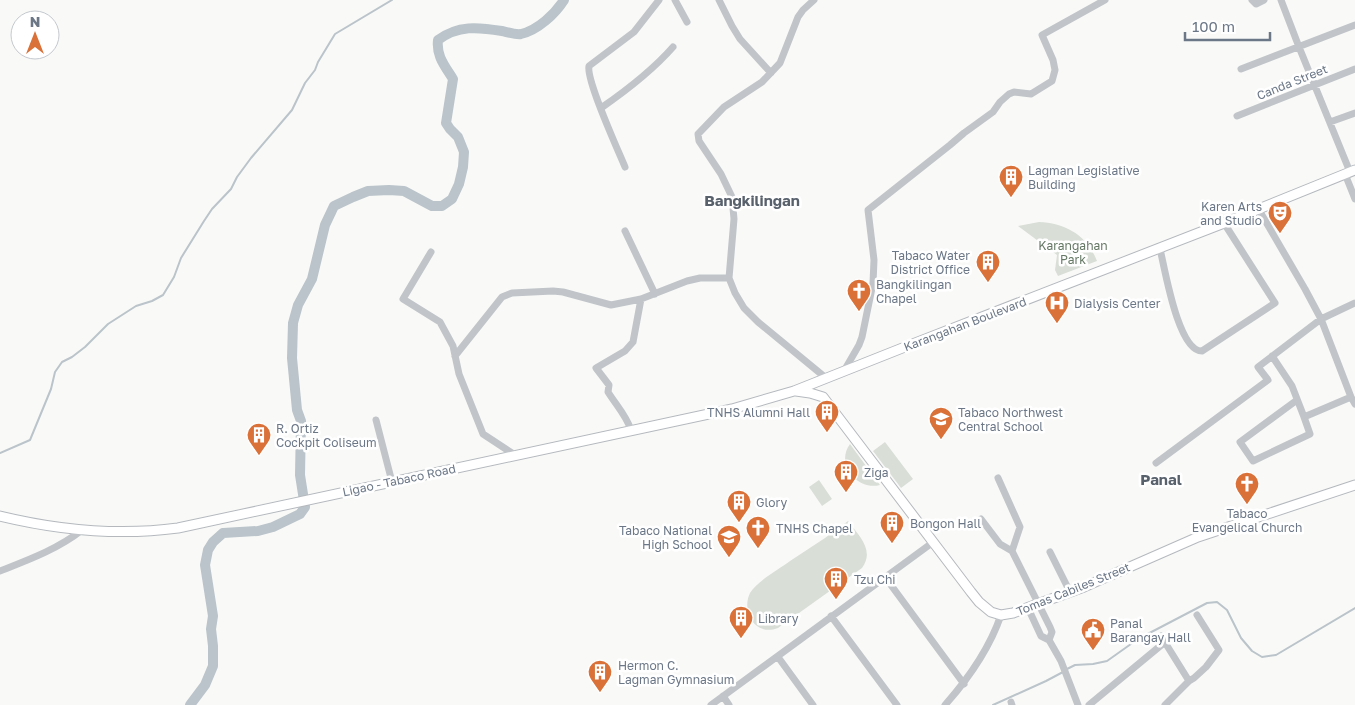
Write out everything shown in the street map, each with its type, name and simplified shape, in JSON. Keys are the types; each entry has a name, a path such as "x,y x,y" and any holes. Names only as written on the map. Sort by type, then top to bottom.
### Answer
{"main road":[{"name":"Karangahan Boulevard","path":"826,378 1224,224 1350,172"},
{"name":"Ligao - Tabaco Road","path":"0,516 25,522 82,530 142,531 170,529 694,417 794,391 826,378"},
{"path":"823,398 822,387 826,378"},
{"name":"Ligao - Tabaco Road","path":"794,391 810,393 823,398"},
{"name":"Tomas Cabiles Street","path":"823,398 979,602 991,612 1001,616 1070,592 1198,537 1355,485"}],"street":[{"path":"625,167 589,76 589,66 634,32 659,0"},
{"path":"675,0 687,22"},
{"path":"719,0 740,39 771,73"},
{"path":"814,0 802,10 798,17 780,63 762,82 724,107 698,134 699,141 721,174 732,197 734,219 729,278 744,308 758,322 826,378"},
{"path":"844,371 862,337 873,283 874,260 868,210 993,112 1009,94 1014,92 1030,94 1052,81 1055,70 1053,60 1042,35 1105,0"},
{"path":"1252,0 1256,4 1264,0"},
{"path":"1281,0 1350,172 1355,199"},
{"path":"1241,69 1355,24"},
{"path":"601,108 660,62 673,47"},
{"name":"Canda Street","path":"1237,116 1355,69"},
{"path":"1330,122 1355,113"},
{"path":"1259,210 1322,319 1353,400 1304,417"},
{"path":"1160,249 1180,326 1193,348 1202,351 1275,303 1224,224"},
{"path":"625,232 655,294"},
{"path":"431,252 403,299 440,322 453,346 460,374 483,434 515,455"},
{"path":"456,356 502,297 512,293 563,292 611,305 641,299 687,281 700,278 729,278"},
{"path":"631,430 628,420 608,392 609,385 596,368 625,352 633,342 641,299"},
{"path":"1156,463 1268,380 1258,366 1322,319 1355,303"},
{"path":"1272,356 1292,386 1310,434 1253,461 1240,442 1297,400"},
{"path":"376,420 392,482"},
{"path":"998,478 1020,527 1012,551"},
{"path":"981,519 1000,544 1012,551 1050,627 1052,632 1049,640"},
{"path":"0,571 44,553 82,530"},
{"path":"712,705 932,543"},
{"path":"1050,552 1070,592"},
{"path":"885,577 964,684"},
{"path":"1028,608 1041,636 1049,640 1061,661 1078,705"},
{"path":"1165,705 1206,667 1219,650 1197,614"},
{"path":"831,616 896,705"},
{"path":"945,705 964,684 995,632 1001,616"},
{"path":"1089,705 1163,639 1189,681"},
{"path":"778,657 813,705"},
{"path":"723,696 729,705"}],"green space":[{"name":"Karangahan Park","path":"1039,222 1058,225 1074,232 1087,244 1097,261 1058,276 1055,270 1057,255 1018,226"},
{"path":"885,442 913,479 901,488 873,451"},
{"path":"850,444 880,485 871,486 864,484 856,480 851,474 845,460"},
{"path":"819,480 832,499 822,506 809,487"},
{"path":"848,521 864,543 867,555 862,568 778,628 763,629 752,621 749,614 747,607 750,593 763,580"}],"waterway":[{"path":"0,453 30,440 51,389 55,372 62,362 85,347 108,324 136,306 163,295 174,277 181,258 204,221 212,209 231,189 251,158 292,110 305,83 315,70 335,34 392,0"},
{"path":"190,705 205,685 213,666 211,629 213,616 205,565 208,550 213,542 223,533 258,531 273,527 300,514 305,507 300,475 301,421 297,410 292,358 293,323 298,305 312,279 325,225 334,206 368,191 404,191 432,206 442,206 452,199 459,184 464,152 458,137 446,123 453,79 438,51 438,40 453,32 468,28 521,34 534,29 546,21 564,0"},
{"path":"1067,669 1075,665 1107,661 1138,639 1207,603 1217,602 1227,610 1241,638 1252,651 1262,657 1276,655 1355,608"},
{"path":"993,705 1063,672"}],"place":[{"name":"Lagman Legislative Building","path":"1011,198"},
{"name":"Karen Arts and Studio","path":"1280,234"},
{"name":"Tabaco Water District Office","path":"988,283"},
{"name":"Bangkilingan Chapel","path":"859,312"},
{"name":"Dialysis Center","path":"1057,324"},
{"name":"TNHS Alumni Hall","path":"827,433"},
{"name":"Tabaco Northwest Central School","path":"941,440"},
{"name":"R. Ortiz Cockpit Coliseum","path":"259,456"},
{"name":"Ziga","path":"846,493"},
{"name":"Tabaco Evangelical Church","path":"1247,505"},
{"name":"Glory","path":"739,523"},
{"name":"Bongon Hall","path":"892,544"},
{"name":"TNHS Chapel","path":"758,549"},
{"name":"Tabaco National High School","path":"729,558"},
{"name":"Tzu Chi","path":"836,600"},
{"name":"Library","path":"741,639"},
{"name":"Panal Barangay Hall","path":"1093,651"},
{"name":"Hermon C. Lagman Gymnasium","path":"600,693"}],"district":[{"name":"Bangkilingan","path":"752,200"},
{"name":"Panal","path":"1161,479"}]}
